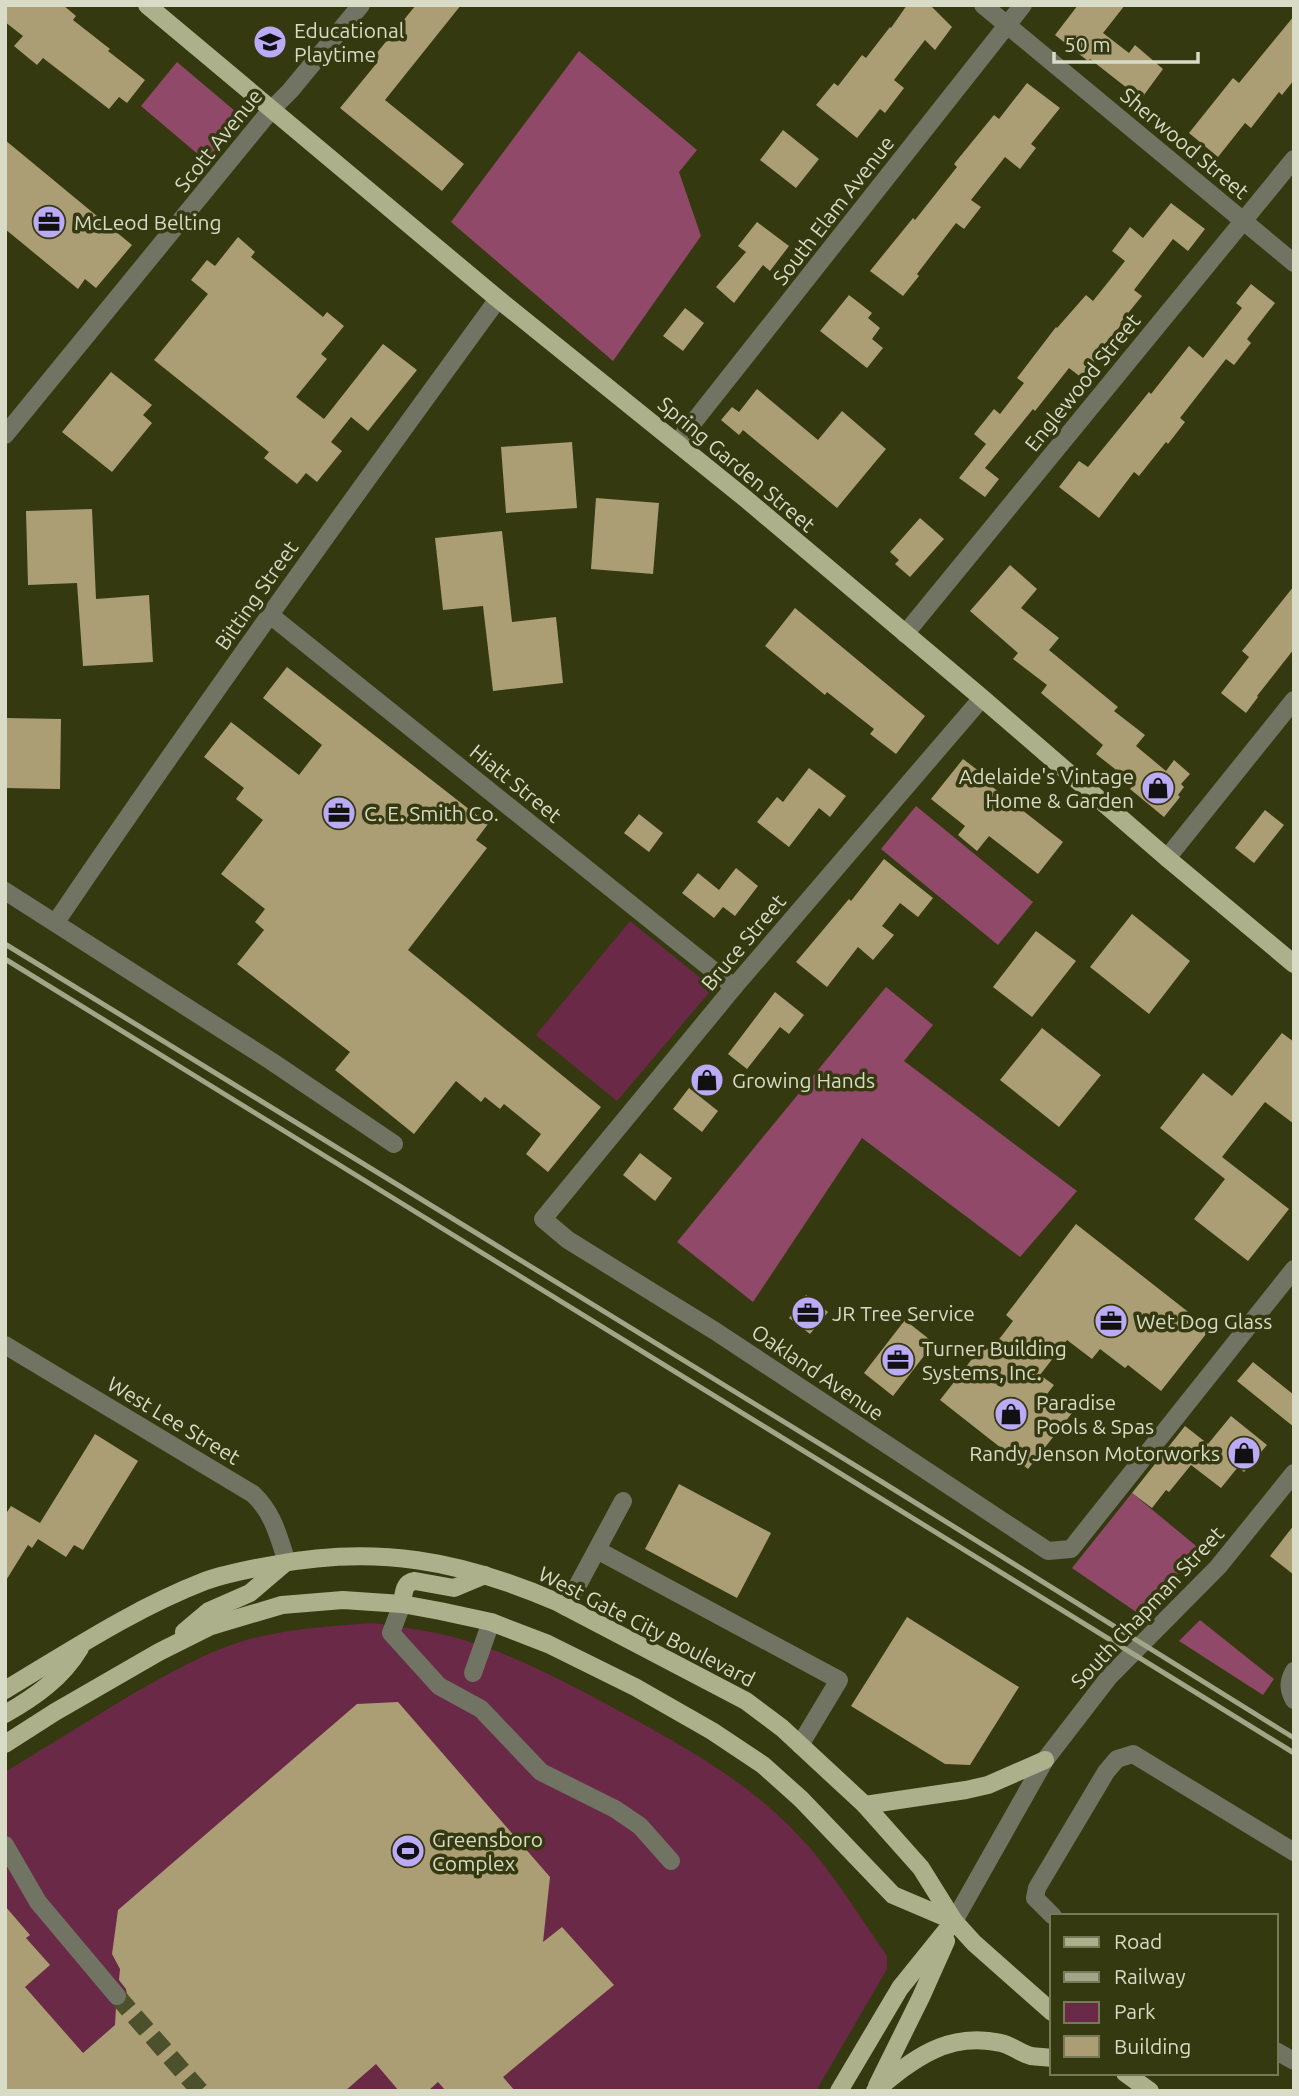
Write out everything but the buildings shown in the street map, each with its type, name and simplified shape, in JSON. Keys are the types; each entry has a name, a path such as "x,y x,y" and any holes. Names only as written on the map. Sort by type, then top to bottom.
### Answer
{"main road":[{"name":"Spring Garden Street","path":"147,5 982,698 1294,964"},
{"name":"West Gate City Boulevard","path":"5,1690 159,1601 207,1580 238,1571 348,1555 389,1556 450,1565 485,1575 527,1589 566,1607 746,1701 800,1745 865,1805 921,1868 954,1922 994,1962 1050,2010"},
{"path":"159,1652 209,1611 250,1594 287,1562"},
{"path":"402,1604 405,1587 410,1582 454,1588 485,1575"},
{"name":"West Gate City Boulevard","path":"5,1744 159,1652 212,1626 282,1605 343,1600 402,1604 491,1622 548,1644 635,1687 712,1731 763,1765 801,1799 893,1895 954,1922"},
{"path":"5,1713 52,1683 70,1665 81,1645"},
{"path":"865,1805 988,1785 1045,1760"},
{"path":"839,2091 900,1988 954,1922"},
{"path":"875,2091 954,1922"},
{"path":"875,2091 909,2063 933,2050 975,2040 1003,2043 1030,2055 1050,2058"},
{"path":"1128,2075 1150,2091"}],"street":[{"name":"Scott Avenue","path":"5,435 271,110 361,5"},
{"name":"Sherwood Street","path":"983,5 1294,262"},
{"name":"South Elam Avenue","path":"677,443 1023,5"},
{"name":"Englewood Street","path":"905,634 1294,159"},
{"name":"Bitting Street","path":"56,922 270,615 498,299"},
{"name":"Hiatt Street","path":"270,615 734,987"},
{"name":"Bruce Street","path":"543,1219 734,987 982,698"},
{"path":"1167,858 1294,700"},
{"path":"5,891 394,1143"},
{"name":"Oakland Avenue","path":"543,1219 568,1240 696,1319 1048,1551 1071,1549 1294,1269"},
{"name":"West Lee Street","path":"5,1345 253,1494 271,1517 287,1562"},
{"name":"South Chapman Street","path":"954,1922 1045,1760 1109,1677 1219,1567 1294,1473"},
{"path":"566,1607 624,1501"},
{"path":"597,1550 839,1680 800,1745"},
{"path":"402,1604 391,1633 439,1686 481,1709 541,1772 615,1809 640,1826 671,1861"},
{"path":"473,1673 491,1622"},
{"path":"1291,1696 1289,1682 1294,1671"},
{"path":"1051,1914 1035,1898 1037,1888 1098,1785 1117,1759 1133,1755 1294,1852"},
{"path":"5,1845 38,1902 117,1996"},
{"path":"1278,2051 1294,2061"}],"green space":[{"path":"630,921 713,988 617,1101 536,1035"},
{"name":"Greensboro Complex","path":"373,1623 421,1630 486,1647 559,1679 711,1764 757,1797 799,1836 834,1879 887,1956 887,1969 816,2091 5,2091 5,1772 134,1693 217,1651 246,1640 277,1633"}],"shaded area":[{"path":"579,51 697,150 679,172 701,236 613,361 451,222"},
{"path":"177,62 242,117 206,161 141,106"},
{"path":"916,806 1033,902 998,945 881,849"},
{"path":"886,987 933,1025 904,1061 1077,1191 1020,1257 862,1138 753,1302 677,1242"},
{"path":"1132,1493 1201,1550 1139,1614 1072,1568"},
{"path":"1200,1620 1274,1679 1263,1695 1179,1641"}],"tunnel":[{"path":"117,1996 200,2091"}],"railway":[{"path":"5,944 1294,1738"},
{"path":"5,959 1294,1753"}],"place":[{"name":"Educational Playtime","path":"270,42"},
{"name":"McLeod Belting","path":"49,222"},
{"name":"Adelaide's Vintage Home & Garden","path":"1158,788"},
{"name":"C. E. Smith Co.","path":"339,813"},
{"name":"Growing Hands","path":"707,1080"},
{"name":"JR Tree Service","path":"808,1313"},
{"name":"Wet Dog Glass","path":"1111,1321"},
{"name":"Turner Building Systems, Inc.","path":"898,1360"},
{"name":"Paradise Pools & Spas","path":"1011,1414"},
{"name":"Randy Jenson Motorworks","path":"1244,1453"},
{"name":"Greensboro Complex","path":"408,1851"}]}
